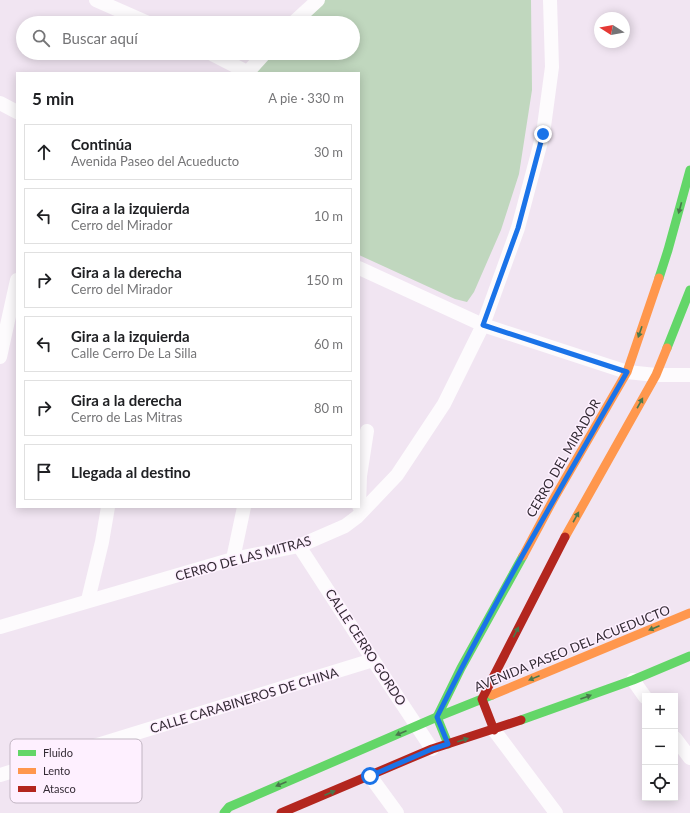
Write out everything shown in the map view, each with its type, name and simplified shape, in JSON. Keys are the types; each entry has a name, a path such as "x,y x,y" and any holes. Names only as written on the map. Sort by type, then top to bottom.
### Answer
{"street":[{"path":"96,0 122,5 138,16"},
{"path":"301,16 318,0"},
{"name":"CERRO DE LAS MITRAS","path":"0,627 88,600 233,559 300,546 345,526 358,510 397,475 444,404 483,325 518,228 543,134 552,67 550,0"},
{"path":"223,60 245,72"},
{"path":"248,72 259,60"},
{"path":"0,103 16,111"},
{"name":"CERRO DEL MIRADOR","path":"437,717 461,668 549,507 627,372 668,250 690,170"},
{"path":"360,268 483,325 627,372 690,376"},
{"path":"0,357 16,285"},
{"path":"556,813 494,730 482,699 559,548 656,375 690,290"},
{"path":"360,476 367,431"},
{"path":"88,600 102,542 108,508"},
{"path":"233,559 244,508"},
{"name":"CALLE CERRO GORDO","path":"300,546 432,749"},
{"name":"AVENIDA PASEO DEL ACUEDUCTO","path":"228,811 437,717 690,613"},
{"path":"281,813 432,749 494,730 633,680 690,656"},
{"name":"CALLE CARABINEROS DE CHINA","path":"117,739 373,660"},
{"path":"633,680 642,693"},
{"path":"437,717 448,744"},
{"path":"678,742 690,758"},
{"name":"CALLE CARABINEROS DE CHINA","path":"0,775 10,772"},
{"path":"370,776 397,813"}],"green space":[{"path":"325,0 531,0 532,90 519,174 501,230 474,292 467,302 455,299 360,255 360,72 253,72 265,60 360,60 360,16 308,16"}],"traffic: fast":[{"path":"659,278 690,170"},
{"path":"667,348 690,290"},
{"path":"448,744 437,717 461,668 523,556"},
{"path":"521,720 633,680 690,656"},
{"path":"224,813 229,807 437,717 492,695"}],"traffic: slow":[{"path":"523,556 553,500 627,372 659,278"},
{"path":"565,537 656,375 667,348"},
{"path":"492,695 690,613"}],"traffic: jam":[{"path":"494,730 482,699 565,537"},
{"path":"281,813 432,749 521,720"}],"route":[{"path":"370,776 432,749 448,744 437,717 461,668 553,500 627,372 483,325 518,228 543,134"}]}
